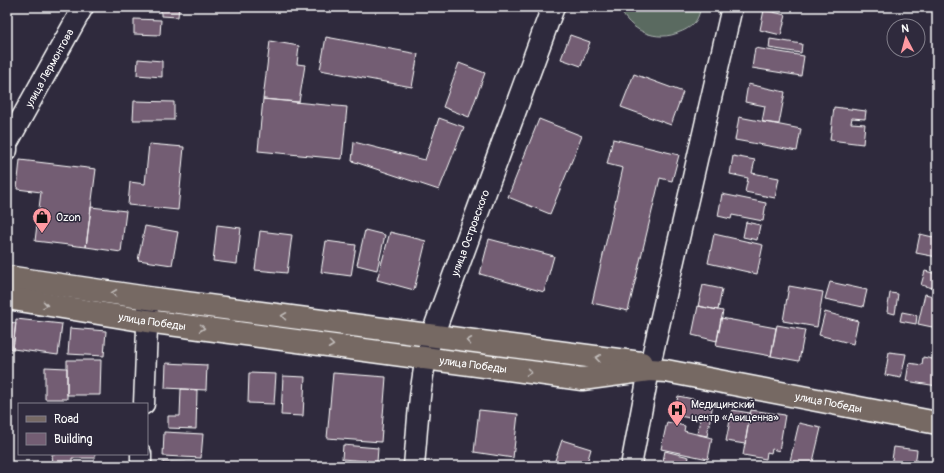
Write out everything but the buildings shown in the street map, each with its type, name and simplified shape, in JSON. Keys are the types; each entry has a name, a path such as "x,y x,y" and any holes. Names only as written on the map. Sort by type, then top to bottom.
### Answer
{"main road":[{"name":"улица Победы","path":"7,277 148,298 650,367 937,419"},
{"name":"улица Победы","path":"7,298 147,321 582,379 650,367 937,423"}],"street":[{"name":"улица Лермонтова","path":"7,150 7,144 83,7"},
{"name":"улица Островского","path":"414,466 425,357 553,7"},
{"path":"631,466 650,367 732,7"},
{"path":"144,403 148,298"},
{"path":"141,455 141,466"}],"green space":[{"path":"619,7 701,7 697,19 690,27 671,35 662,36 645,33 637,28 630,23"}],"place":[{"name":"Ozon","path":"42,234"},
{"name":"Медицинский центр «Авиценна»","path":"677,427"}]}
